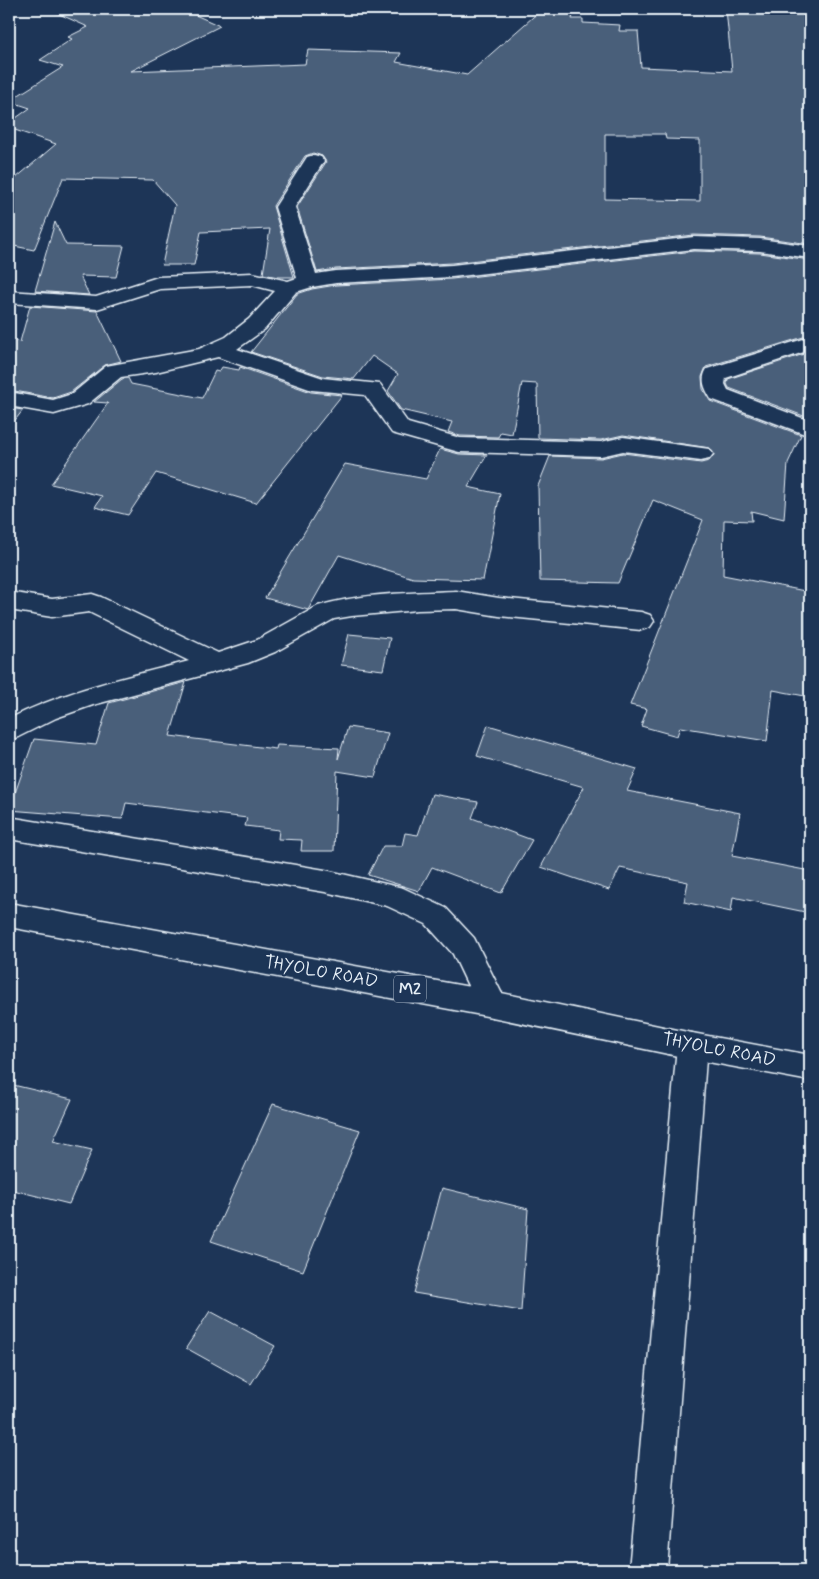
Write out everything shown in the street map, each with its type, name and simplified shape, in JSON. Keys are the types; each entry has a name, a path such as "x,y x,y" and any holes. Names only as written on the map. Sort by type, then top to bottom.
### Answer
{"main road":[{"path":"298,284 285,207 314,161"},
{"path":"9,297 98,303 158,283 252,279 298,284 336,277 452,271 694,243 760,245 810,252"},
{"path":"9,399 54,407 80,399 114,371 156,365 206,354 234,342 257,324 298,284"},
{"path":"810,343 715,374 714,384 719,394 810,428"},
{"path":"217,349 320,385 372,389 400,428 459,445 601,449 622,444 701,454"},
{"path":"9,730 48,712 88,697 239,657 266,646 327,612 380,604 456,600 499,607 641,621"},
{"path":"9,602 52,608 92,603 215,663"},
{"path":"9,828 325,881 393,896 436,916 464,946 492,1004"},
{"name":"THYOLO ROAD","path":"9,915 492,1004 692,1046 810,1068"},
{"path":"648,1570 692,1046"}],"building":[{"path":"48,9 182,9 220,26 131,71 305,64 308,50 401,53 396,62 467,75 541,10 574,12 572,19 583,19 583,23 620,25 619,31 638,31 641,67 732,71 726,9 810,9 810,244 760,237 694,235 452,263 336,269 317,272 297,207 326,162 322,156 313,153 305,156 273,206 294,277 278,277 263,274 270,229 201,232 194,265 162,265 175,205 153,180 63,178 34,250 9,245 9,184 56,144 9,128 9,123 30,108 9,101 63,67 40,60 72,39 68,37 88,27","holes":["605,134 665,134 666,139 700,140 700,201 605,199"]},
{"path":"55,222 66,245 124,246 116,277 80,276 89,295 35,291"},
{"path":"694,251 760,253 810,260 810,335 706,367 702,377 703,389 710,401 801,435 788,463 784,519 751,511 752,521 724,520 723,575 810,592 810,697 773,690 767,741 680,727 677,736 641,726 647,709 630,705 703,520 653,500 618,583 540,581 538,486 550,456 601,458 623,453 701,463 709,461 714,455 710,448 623,435 601,440 538,438 537,384 522,383 512,434 501,432 498,437 460,436 448,432 452,422 401,410 388,391 398,374 372,356 354,379 323,376 251,352 297,294 312,289 336,285 452,279"},
{"path":"30,306 97,311 121,361 105,365 71,392 53,398 9,390 9,339 20,342"},
{"path":"810,352 809,418 729,388 727,384 728,379"},
{"path":"222,367 239,370 240,367 311,392 342,395 256,503 156,473 128,515 95,507 102,496 51,484 108,403 94,402 122,379 128,378 131,384 202,398 215,371 219,372"},
{"path":"9,408 23,410 9,428"},
{"path":"440,449 459,454 487,455 468,487 500,494 483,580 413,578 339,555 308,610 265,598 345,464 426,479"},
{"path":"349,634 390,638 383,670 341,665"},
{"path":"186,682 170,736 276,749 277,745 339,748 338,759 348,727 388,733 375,777 337,771 334,851 301,851 302,840 278,839 279,830 245,826 247,818 126,803 122,819 9,810 34,739 96,745 109,703"},
{"path":"488,725 637,769 627,791 740,813 732,856 810,871 810,913 733,897 731,912 684,902 688,882 620,868 609,890 541,867 584,787 477,756"},
{"path":"432,794 478,802 472,818 532,840 501,893 432,867 419,891 368,875 383,846 402,846 405,833 418,835"},
{"path":"9,1084 72,1099 53,1141 92,1150 69,1204 9,1189"},
{"path":"273,1104 360,1130 303,1271 211,1241"},
{"path":"442,1188 528,1209 521,1311 414,1293"},
{"path":"210,1311 275,1346 251,1384 186,1348"}]}
